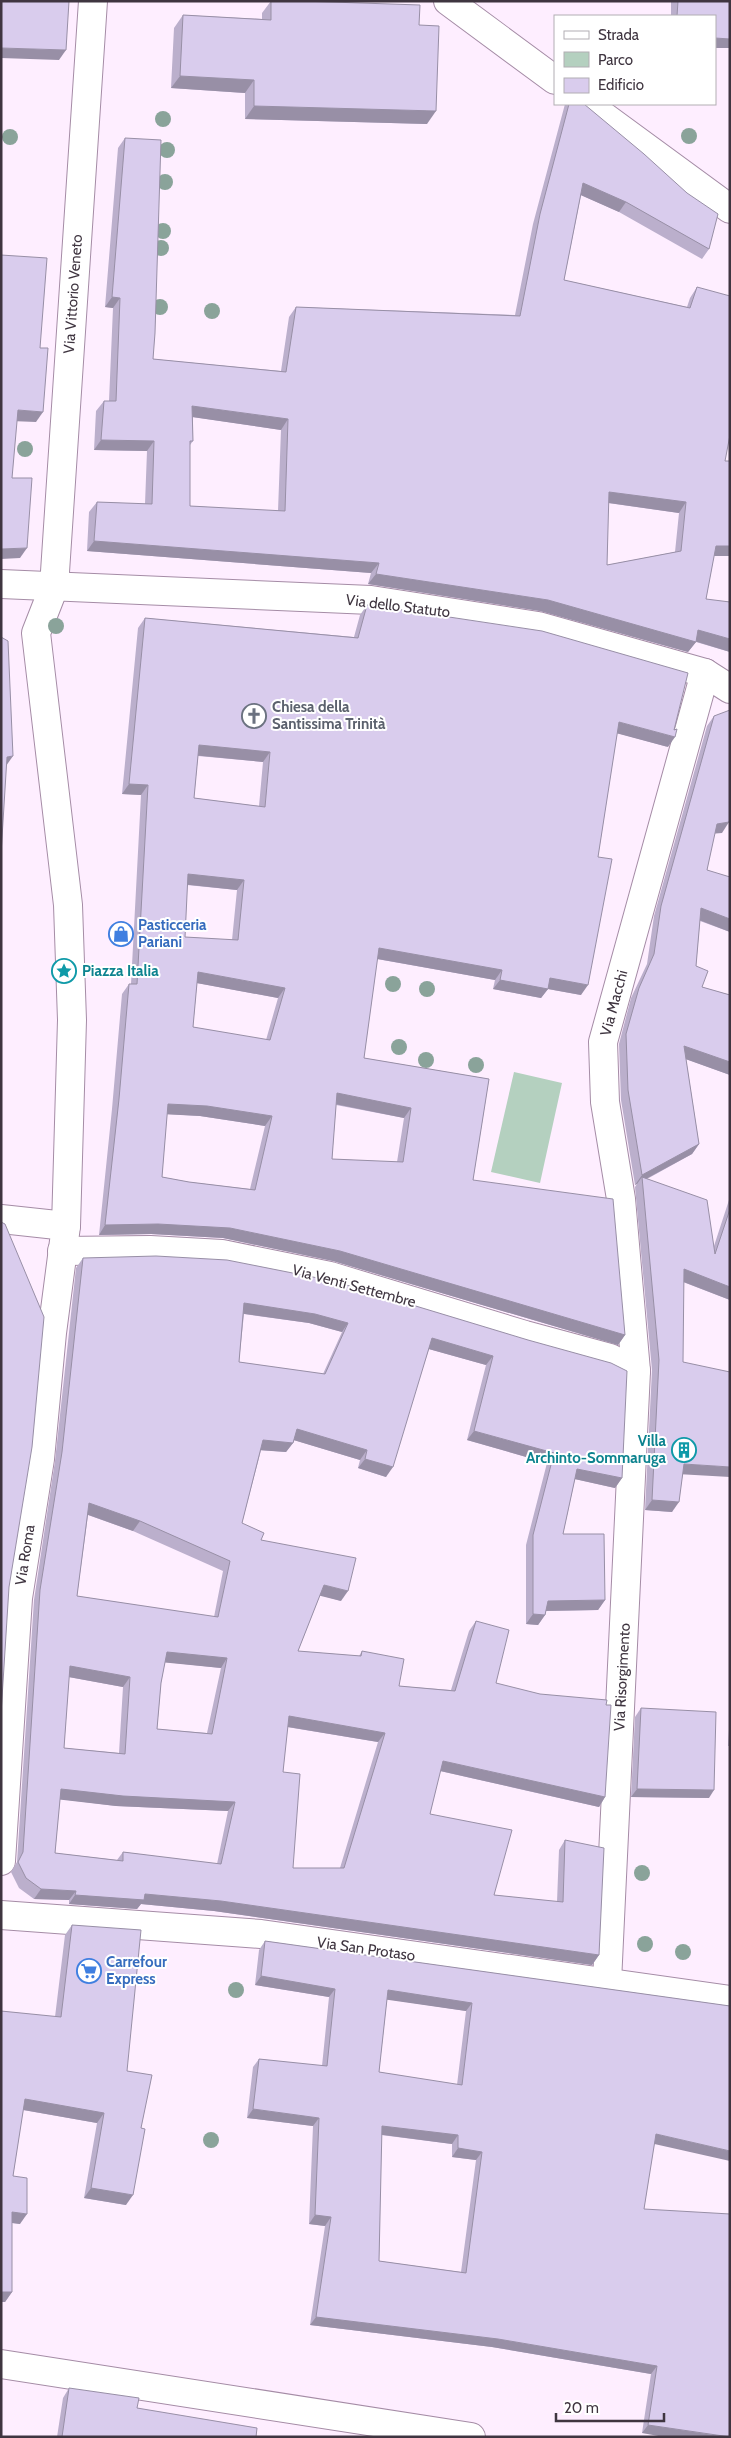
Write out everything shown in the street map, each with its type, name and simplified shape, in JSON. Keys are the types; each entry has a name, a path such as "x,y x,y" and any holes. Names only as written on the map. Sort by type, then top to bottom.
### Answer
{"street":[{"name":"Via Vittorio Veneto","path":"54,587 93,1"},
{"path":"448,1 554,79"},
{"path":"588,105 730,209"},
{"name":"Via dello Statuto","path":"1,584 371,600 538,626 705,673 730,689"},
{"path":"54,587 36,634 68,905 72,1020 64,1238"},
{"name":"Via Macchi","path":"636,1371 621,1199 605,1102 603,1042 705,673"},
{"name":"Via Venti Settembre","path":"1,1219 64,1238 150,1250 222,1254 330,1276 525,1335 610,1358 636,1371"},
{"name":"Via Roma","path":"1,1861 10,1598 40,1459 64,1238"},
{"name":"Via Risorgimento","path":"607,1982 636,1371"},
{"name":"Via San Protaso","path":"1,1915 261,1934 730,2000"},
{"path":"1,2364 471,2437"}],"green space":[{"path":"514,1072 562,1083 540,1183 491,1172"}],"building":[{"path":"1,1 69,1 66,50 1,48"},
{"path":"271,1 420,5 419,25 439,26 436,111 254,106 254,80 180,76 183,15 271,20"},
{"path":"678,1 730,1 730,39 716,38 716,15 677,15"},
{"path":"569,105 585,105 687,193 718,214 709,249 626,202 583,183 564,280 690,308 697,287 730,296 730,435 725,461 730,461 730,546 716,546 706,599 730,602 730,639 698,630 696,642 548,600 376,574 379,563 94,541 97,502 152,504 154,441 101,440 104,401 116,401 120,298 112,297 125,138 161,140 153,359 286,372 296,307 520,316 540,214","holes":["192,406 288,419 285,511 190,506 190,441 193,441","609,492 686,502 681,551 607,565"]},
{"path":"1,255 47,258 40,348 48,348 43,412 18,410 12,478 32,478 27,548 1,549"},
{"path":"367,605 542,631 688,673 674,730 677,729 675,737 619,722 598,857 612,859 588,985 550,978 548,989 500,980 502,970 379,948 364,1058 489,1079 473,1180 613,1199 625,1335 340,1251 230,1228 158,1224 105,1225 129,984 137,984 148,785 129,784 145,618 358,638","holes":["199,745 270,752 265,807 194,798","188,874 244,880 238,940 185,937","198,972 285,988 270,1040 193,1027","337,1093 411,1108 403,1162 332,1159","168,1104 207,1106 272,1116 255,1190 162,1177"]},
{"path":"1,637 8,641 13,756 7,757 1,854"},
{"path":"730,710 730,820 729,822 717,824 707,870 730,877 730,919 701,908 696,966 708,971 702,987 730,995 730,1062 684,1046 699,1144 642,1175 628,1090 626,1034 639,988 654,954 661,906 714,716"},
{"path":"642,1177 707,1200 715,1254 730,1209 730,1287 684,1269 683,1362 730,1372 730,1467 684,1464 679,1502 652,1500 659,1360"},
{"path":"1,1222 5,1224 44,1317 32,1447 9,1587 1,1714"},
{"path":"156,1256 227,1260 333,1281 611,1363 627,1371 622,1478 577,1469 563,1534 604,1534 605,1600 548,1601 545,1615 533,1614 533,1535 554,1453 474,1431 493,1356 432,1338 393,1467 365,1459 367,1450 297,1429 293,1443 263,1440 242,1523 264,1533 261,1540 356,1558 348,1591 324,1585 298,1651 361,1656 362,1651 404,1659 399,1686 455,1691 476,1621 509,1630 496,1683 540,1694 607,1700 606,1705 611,1705 605,1797 443,1761 430,1814 512,1830 494,1895 563,1902 565,1840 604,1848 599,1955 221,1901 145,1894 144,1900 75,1895 76,1891 41,1889 26,1878 18,1862 23,1852 40,1590 62,1452 83,1258","holes":["244,1303 315,1314 348,1323 325,1374 239,1362","89,1503 140,1521 230,1561 218,1617 77,1596","167,1652 227,1658 212,1734 157,1729 161,1683","70,1666 130,1677 125,1754 64,1748","289,1716 385,1733 344,1868 293,1868 300,1774 283,1772","61,1789 123,1796 235,1802 221,1864 123,1852 123,1861 55,1853"]},
{"path":"641,1708 716,1712 714,1790 637,1789"},
{"path":"72,1925 141,1930 127,2071 152,2075 141,2128 145,2129 133,2195 91,2188 104,2113 25,2099 13,2176 27,2178 27,2214 12,2212 12,2292 1,2292 1,2011 61,2017"},
{"path":"265,1941 730,2006 730,2151 656,2134 644,2209 730,2214 730,2437 648,2425 657,2366 498,2339 316,2317 331,2217 315,2215 319,2118 253,2109 259,2059 327,2066 335,1989 261,1976","holes":["388,1990 472,2003 462,2085 379,2072","382,2126 458,2135 458,2148 482,2152 466,2273 379,2261"]},
{"path":"69,2388 139,2398 137,2408 257,2428 256,2437 62,2437"}],"place":[{"name":"Chiesa della Santissima Trinità","path":"254,716"},
{"name":"Pasticceria Pariani","path":"121,934"},
{"name":"Piazza Italia","path":"64,971"},
{"name":"Villa Archinto-Sommaruga","path":"684,1450"},
{"name":"Carrefour Express","path":"89,1971"}]}
